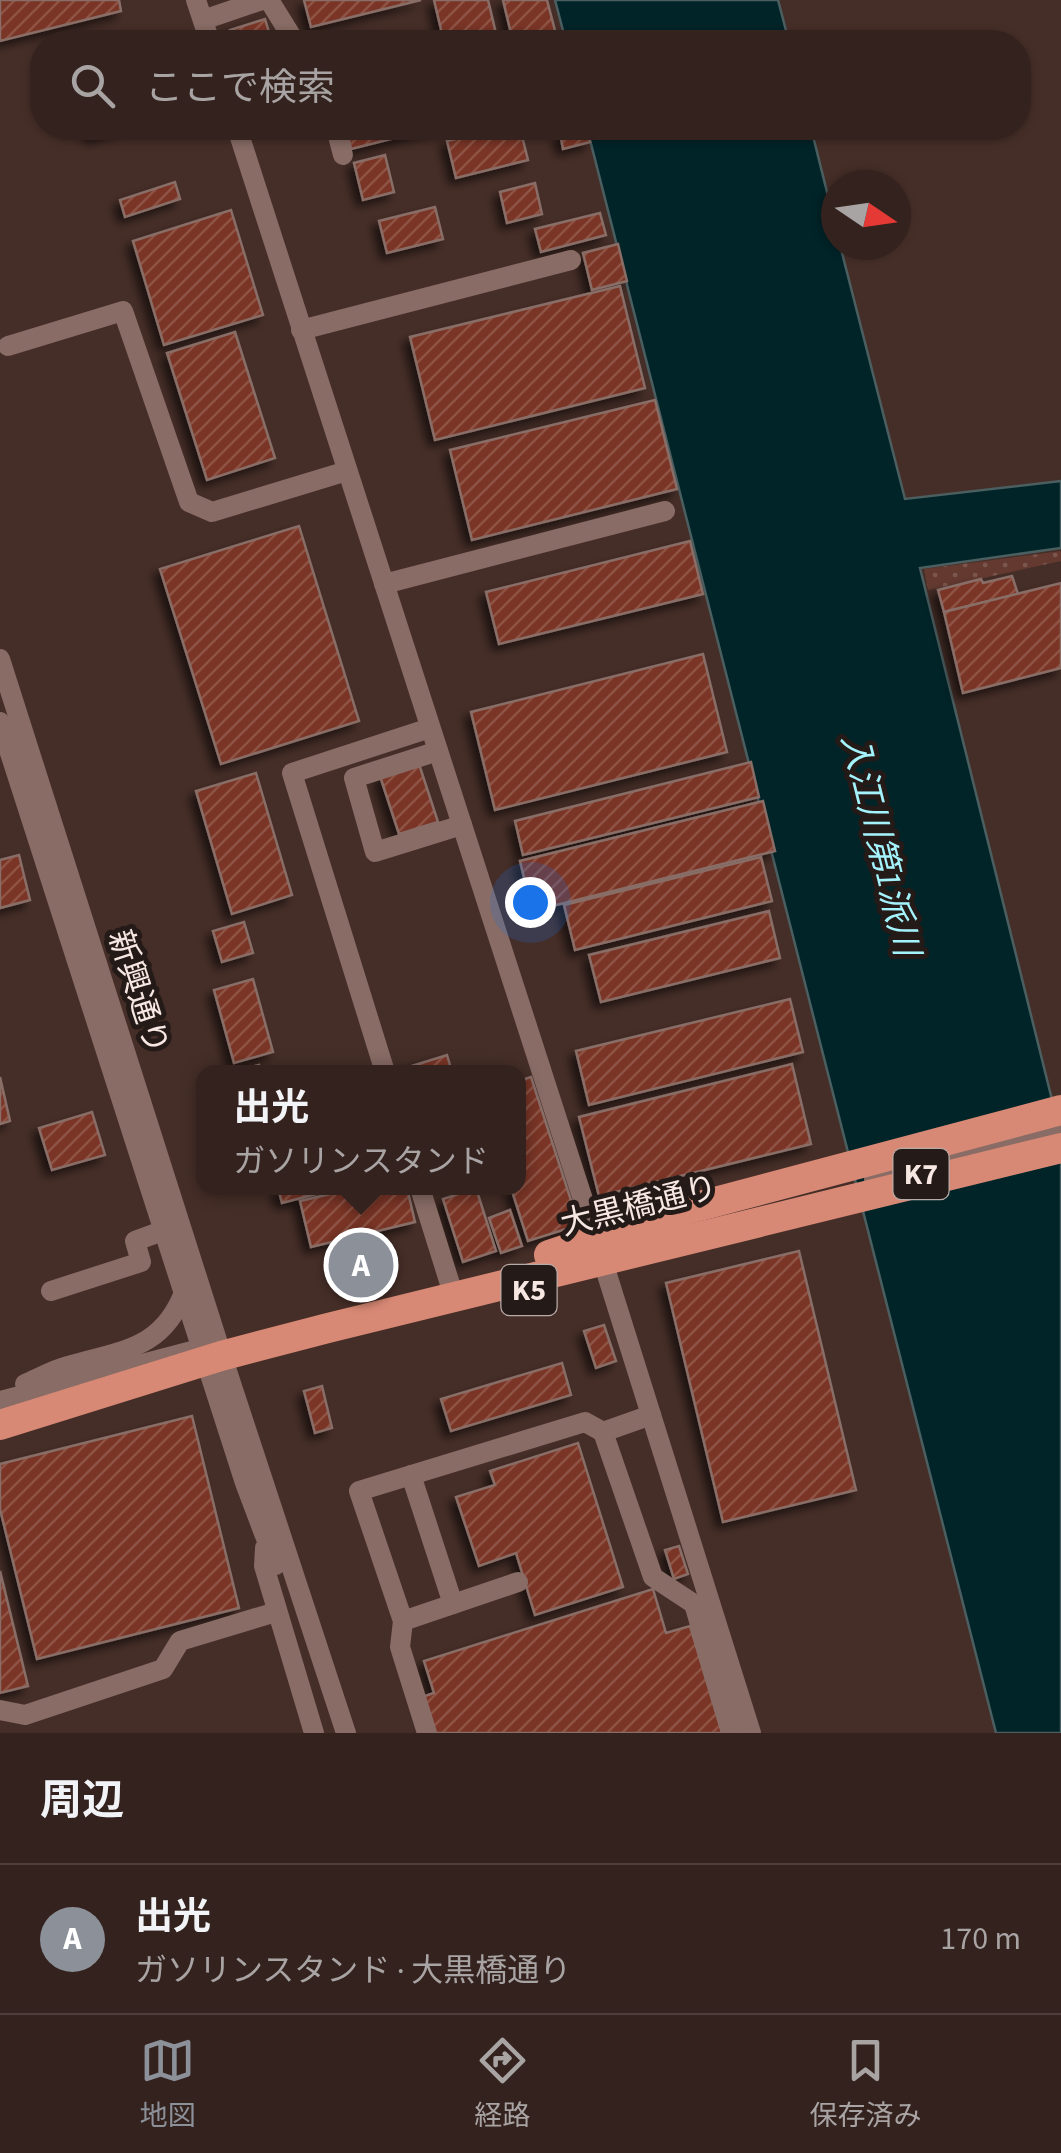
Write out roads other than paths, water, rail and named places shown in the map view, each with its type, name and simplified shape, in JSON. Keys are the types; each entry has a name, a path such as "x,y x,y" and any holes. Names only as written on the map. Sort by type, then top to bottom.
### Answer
{"highway":[{"path":"215,1355 545,1257 681,1210 1061,1110"},
{"name":"K7","path":"781,1216 1061,1132"},
{"name":"K5","path":"0,1424 215,1355 781,1216 1061,1153"},
{"name":"K5","path":"0,1432 324,1341 1061,1153"}],"street":[{"path":"199,10 262,0"},
{"path":"270,0 288,30"},
{"path":"241,140 606,1270 751,1733"},
{"path":"339,140 343,155"},
{"path":"302,330 571,260"},
{"path":"8,346 123,311 189,502 212,512 347,471"},
{"path":"384,584 665,511"},
{"name":"新興通り","path":"1,665 215,1355"},
{"name":"新興通り","path":"0,722 185,1290 215,1355"},
{"path":"382,1065 292,774 430,728"},
{"path":"438,751 354,778 375,852 462,825"},
{"name":"大黒橋通り","path":"0,1416 450,1284 1061,1132"},
{"name":"大黒橋通り","path":"0,1398 606,1270 768,1232 1061,1153"},
{"path":"422,1195 450,1284"},
{"path":"51,1292 142,1262 135,1241 165,1230"},
{"path":"0,1398 64,1366 123,1352 155,1336 176,1314 185,1290"},
{"path":"215,1355 269,1499 346,1733"},
{"path":"215,1355 266,1536 332,1733"},
{"path":"603,1432 651,1415"},
{"path":"426,1733 400,1647 403,1620 358,1492 585,1422 603,1432 653,1577 694,1604 732,1733"},
{"path":"412,1475 453,1604"},
{"path":"269,1499 304,1566 361,1733"},
{"path":"266,1536 264,1566 314,1733"},
{"path":"403,1620 518,1582"},
{"path":"0,1710 25,1715 163,1669 180,1641 276,1612"}],"water":[{"path":"555,0 778,0 786,30 563,30"},
{"name":"入江川第1派川","path":"590,140 814,140 822,170 821,260 844,260 905,499 1061,481 1061,548 920,568 1061,1136 1061,1733 996,1733"}],"place":[{"name":"出光","path":"361,1265"}]}
